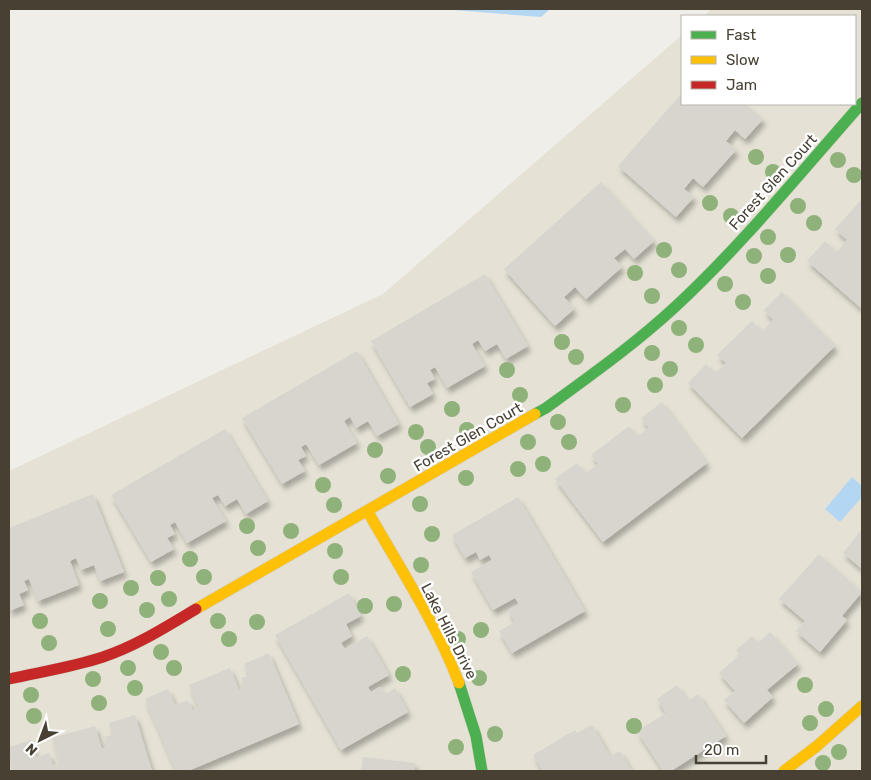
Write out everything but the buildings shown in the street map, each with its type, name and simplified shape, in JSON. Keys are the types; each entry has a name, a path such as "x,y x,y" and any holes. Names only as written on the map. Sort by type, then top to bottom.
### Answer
{"street":[{"name":"Forest Glen Court","path":"9,679 84,663 128,646 176,621 368,512 546,408 591,376 674,308 717,266 862,103"},
{"name":"Lake Hills Drive","path":"368,512 429,619 453,666 476,736 482,771"},
{"path":"784,771 817,746 862,706"}],"shaded area":[{"path":"712,9 862,9 862,771 9,771 9,471 383,294 681,36 681,105 856,105 856,15 705,15"}],"water":[{"path":"440,9 550,9 541,17"},
{"path":"852,477 862,486 862,497 840,522 825,509"}],"traffic: fast":[{"path":"535,414 546,408 612,359 675,307 748,233 862,103"},
{"path":"459,683 476,736 482,771"}],"traffic: slow":[{"path":"196,609 535,414"},
{"path":"368,512 429,617 459,683"},
{"path":"784,771 817,746 862,706"}],"traffic: jam":[{"path":"9,679 80,664 115,653 151,636 196,609"}]}
